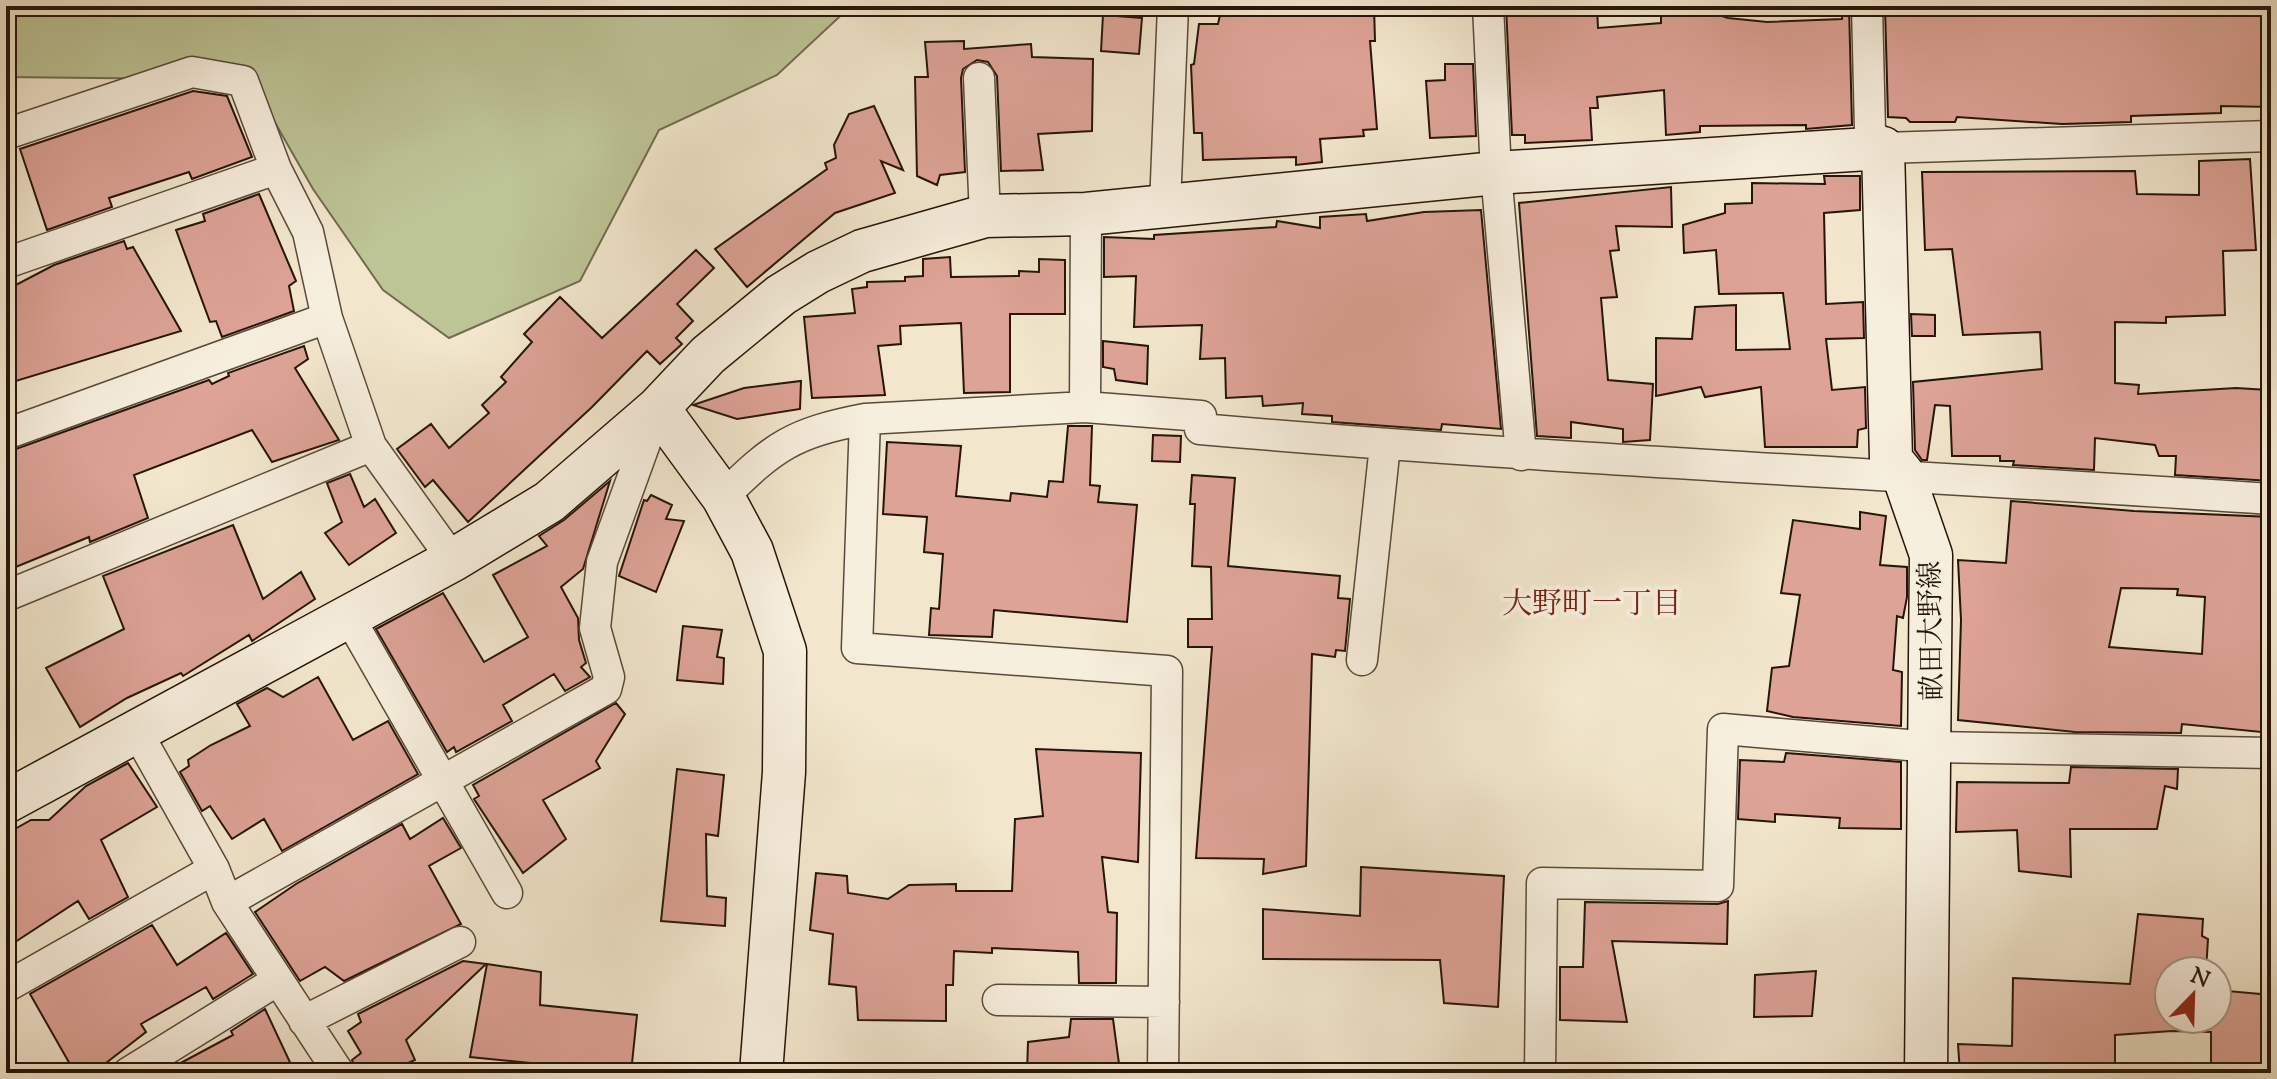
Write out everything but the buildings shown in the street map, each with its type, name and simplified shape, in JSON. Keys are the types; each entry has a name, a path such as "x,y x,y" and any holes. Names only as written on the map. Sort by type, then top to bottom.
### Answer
{"street":[{"path":"1165,206 1173,6"},
{"path":"1488,6 1496,173 1521,455"},
{"path":"1867,6 1870,131 1883,148"},
{"path":"7,142 192,72 243,81 276,169 308,232 327,318 371,446 453,560"},
{"path":"979,78 985,216"},
{"path":"8,797 137,732 349,617 453,560 549,502 658,408 708,355 781,295 818,272 862,251 985,216 1086,214 1496,173 1883,148 2271,136"},
{"name":"畝田大野線","path":"1883,148 1891,459 1903,474 1931,555 1926,1073"},
{"path":"6,263 276,169"},
{"path":"1085,407 1086,214"},
{"path":"6,434 327,318"},
{"path":"723,497 770,451 803,435 865,419 1085,407 1201,416 1200,429 1385,445 1903,474 2271,499"},
{"path":"658,408 723,497 752,551 785,651 784,772 761,1073"},
{"path":"227,902 606,689 609,677 595,628 602,562 658,408"},
{"path":"865,419 857,648 1167,671 1163,1073"},
{"path":"1362,660 1385,445"},
{"path":"6,596 371,446"},
{"path":"349,617 507,893"},
{"path":"1540,1073 1542,883 1718,886 1723,729 1931,747 2271,753"},
{"path":"137,732 214,869 227,902 339,1073"},
{"path":"6,987 214,869"},
{"path":"304,1021 460,942"},
{"path":"128,1073 278,980"},
{"path":"998,1000 1164,1002"}],"green space":[{"path":"6,6 851,6 777,75 659,130 580,281 449,338 383,290 313,189 258,93 185,79 6,77"}],"district":[{"name":"大野町一丁目","path":"1592,603"}]}
